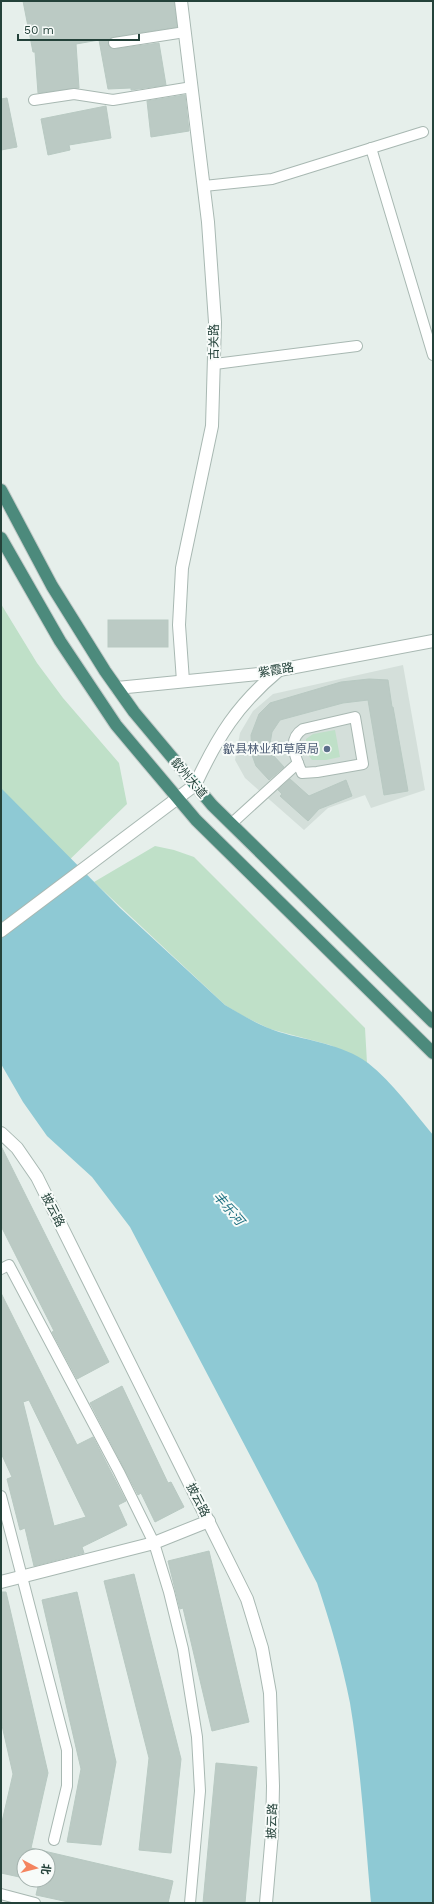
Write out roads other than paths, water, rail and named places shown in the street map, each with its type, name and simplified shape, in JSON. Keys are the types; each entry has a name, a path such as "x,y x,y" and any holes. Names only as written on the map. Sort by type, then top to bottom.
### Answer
{"highway":[{"name":"歙州大道","path":"1,490 52,586 134,712 195,785 231,824 433,1022"},
{"name":"歙州大道","path":"1,538 33,597 116,726 196,820 433,1053"}],"street":[{"name":"古关路","path":"181,1 204,186 212,272 214,364 212,426 182,568 179,625 184,681"},
{"name":"紫霞路","path":"117,688 258,674 433,641"},
{"path":"1,930 195,785 211,751 230,721 247,699 279,670"},
{"name":"披云路","path":"1,1133 17,1148 37,1177 247,1599 256,1626 267,1670 270,1692 273,1786 272,1833 266,1903"},
{"path":"1,1582 154,1543 209,1521"}],"lane":[{"path":"114,44 185,32"},
{"path":"34,100 74,94 113,100 192,87"},
{"path":"204,186 272,179 423,132"},
{"path":"371,148 433,355"},
{"path":"214,364 357,346"},
{"path":"355,717 363,764 317,772 302,773 298,763 293,745 294,739 299,732 303,729 355,717"},
{"path":"231,824 298,763"},
{"path":"1,1269 9,1265 116,1465 154,1543 183,1649 197,1737 200,1792 190,1903"},
{"path":"1,1496 67,1750 67,1786 54,1840"},
{"path":"1,1894 35,1903"}],"water":[{"name":"丰乐河","path":"1,788 120,908 225,1005 272,1030 336,1047 347,1051 368,1063 386,1079 433,1135 433,1903 371,1903 360,1778 350,1703 327,1612 317,1583 130,1227 92,1177 47,1136 23,1102 1,1064"}],"place":[{"name":"歙县林业和草原局","path":"327,749"}]}
